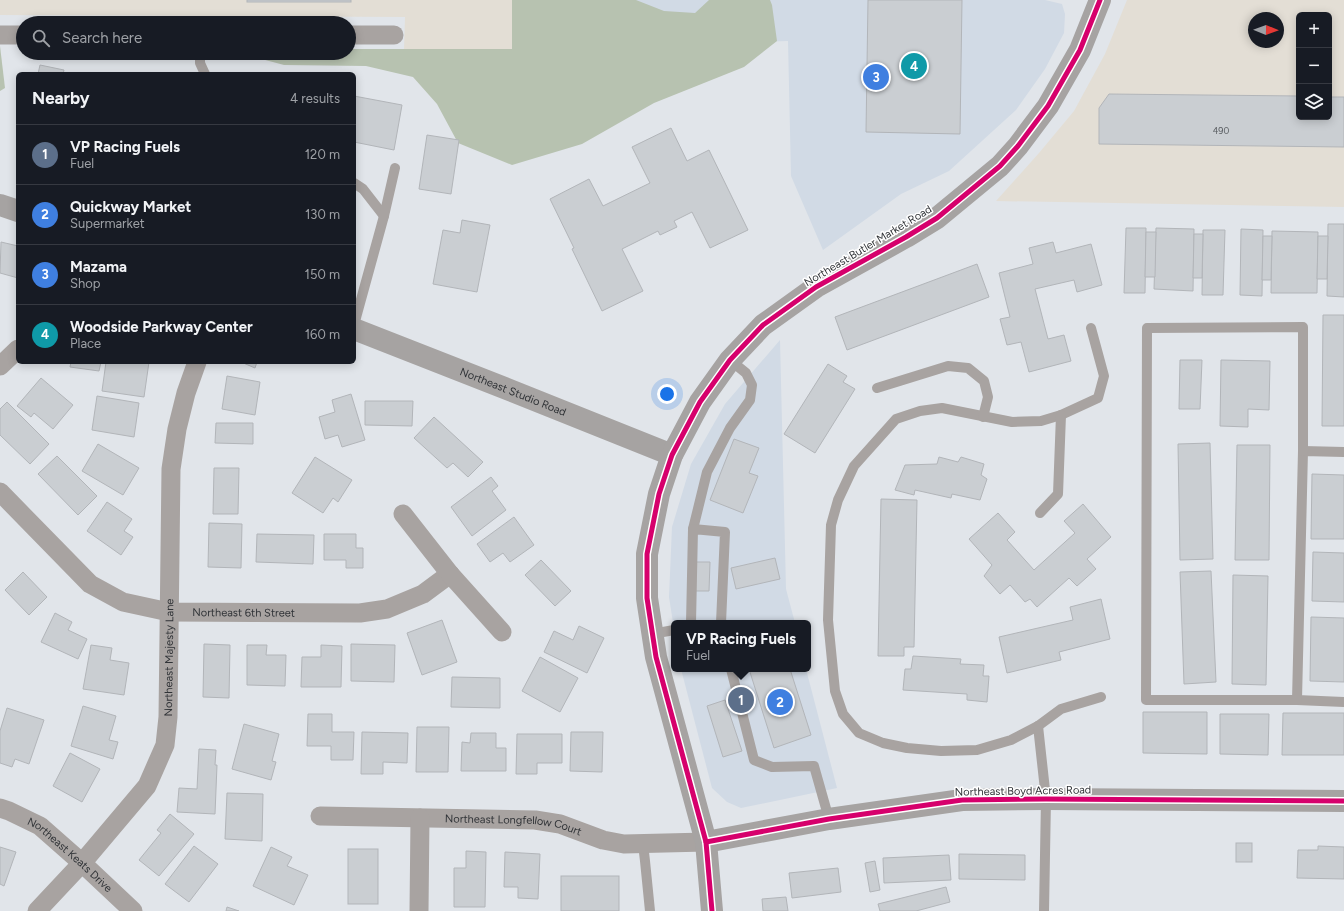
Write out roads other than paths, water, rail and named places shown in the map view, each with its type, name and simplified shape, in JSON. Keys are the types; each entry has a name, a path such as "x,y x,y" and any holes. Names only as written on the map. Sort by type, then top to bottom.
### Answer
{"main road":[{"name":"Northeast Butler Market Road","path":"712,911 706,842 656,657 647,598 647,554 659,494 672,455 700,402 730,360 763,325 816,287 937,218 1000,166 1018,146 1048,106 1080,50 1100,0"},
{"path":"0,205 16,210"},
{"name":"Northeast Studio Road","path":"356,330 672,455"},
{"name":"Northeast Boyd Acres Road","path":"706,842 830,819 962,800 1046,799 1344,801"}],"street":[{"path":"0,35 16,35"},
{"path":"356,35 394,35"},
{"path":"0,366 16,351"},
{"name":"Northeast Majesty Lane","path":"37,911 82,863 147,786 165,745 168,717 171,469 177,429 186,393 196,364"},
{"name":"Northeast 6th Street","path":"0,492 90,584 123,602 169,612 360,613 387,609 422,594 450,574"},
{"path":"403,514 450,574 502,632"},
{"name":"Northeast Keats Drive","path":"0,808 9,810 40,826 133,911"},
{"name":"Northeast Longfellow Court","path":"320,816 535,820 560,824 603,840 624,844 706,842"},
{"path":"419,911 420,818"}],"lane":[{"path":"200,60 204,72"},
{"path":"356,318 384,216 395,168"},
{"path":"356,184 363,189 384,216"},
{"path":"1297,700 1303,451 1303,327 1147,328 1146,700 1297,700 1344,702"},
{"path":"1090,328 1104,376 1098,398 1061,416 1041,421 1012,422 942,408 920,411 896,419 854,466 838,500 831,525 828,620 834,691 844,714 859,733 883,743 907,748 941,751 977,750 1011,740 1038,726 1061,709 1100,697"},
{"path":"691,620 693,528 707,472 730,428 750,400 752,384 746,373 730,360"},
{"path":"877,388 948,366 968,368 984,381 988,397 983,417"},
{"path":"1040,512 1058,494 1061,416"},
{"path":"1303,451 1344,452"},
{"path":"693,528 725,532 721,620"},
{"path":"652,634 671,631"},
{"path":"733,672 754,760 772,767 814,766 830,819"},
{"path":"1038,726 1046,799 1044,911"},
{"path":"643,844 650,911"}],"place":[{"name":"Woodside Parkway Center","path":"914,66"},
{"name":"Mazama","path":"876,77"},
{"name":"VP Racing Fuels","path":"741,700"},
{"name":"Quickway Market","path":"780,702"}]}
